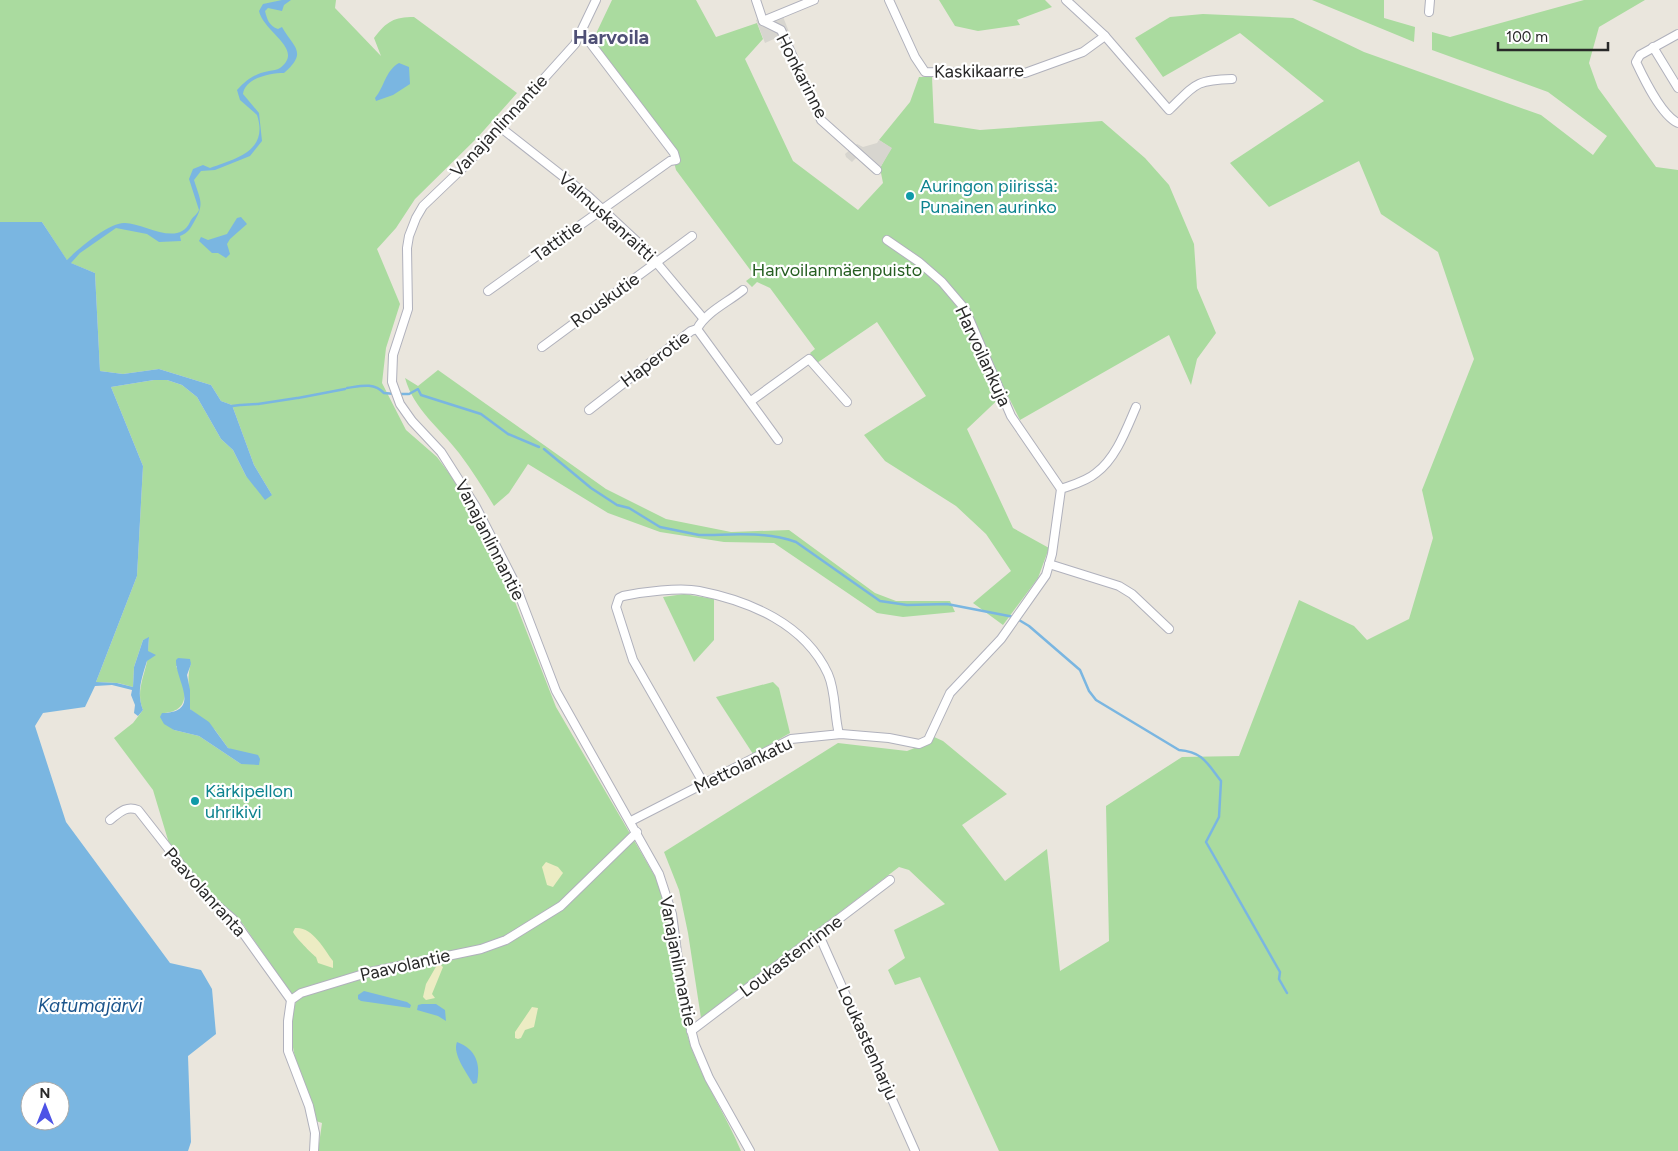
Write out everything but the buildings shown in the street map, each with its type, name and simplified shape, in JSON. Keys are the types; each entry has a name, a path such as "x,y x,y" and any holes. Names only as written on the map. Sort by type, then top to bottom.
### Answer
{"street":[{"name":"Vanajanlinnantie","path":"596,0 582,32 566,55 500,127 423,206 412,226 407,248 408,309 393,355 392,382 400,404 412,421 442,452 476,507 514,581 556,691 660,874 668,898 691,1031 709,1078 750,1151"},
{"name":"Honkarinne","path":"756,0 763,21 781,30 821,120 877,170"},
{"path":"763,21 814,0"},
{"name":"Kaskikaarre","path":"889,0 915,57 925,72 1025,74 1084,52 1105,36"},
{"path":"1066,0 1105,36 1169,110 1206,80 1232,79"},
{"path":"1429,12 1430,0"},
{"name":"Tattitie","path":"488,291 670,161 676,160 674,153 582,32"},
{"path":"1678,34 1640,55 1636,62 1663,109 1672,120 1678,123"},
{"path":"1653,47 1678,88"},
{"name":"Valmuskanraitti","path":"500,127 602,209 657,262 703,318"},
{"name":"Rouskutie","path":"542,346 692,236"},
{"name":"Harvoilankuja","path":"887,240 919,262 942,282 965,309 1011,416 1061,489"},
{"name":"Haperotie","path":"589,410 658,355 690,331 696,329 703,318 743,290"},
{"path":"696,329 778,440"},
{"path":"751,401 809,359 847,402"},
{"path":"1136,407 1122,439 1104,466 1095,474 1061,489 1049,564 1119,586 1132,594 1168,629"},
{"name":"Mettolankatu","path":"631,821 791,739 839,734 874,736 923,743 930,736 942,705 950,692 1010,628 1046,575 1049,564"},
{"path":"704,784 633,660 616,607 619,598 623,596 698,590 767,613 782,621 805,640 831,681 839,734"},
{"name":"Paavolanranta","path":"110,820 125,808 132,807 138,810 203,893 233,919 291,1000"},
{"name":"Paavolantie","path":"291,1000 301,993 370,972 481,949 506,940 561,906 637,832"},
{"name":"Loukastenrinne","path":"691,1031 890,880"},
{"name":"Loukastenharju","path":"819,935 916,1151"},
{"path":"291,1000 288,1021 288,1051 309,1106 315,1133 314,1151"}],"green space":[{"path":"0,0 336,0 335,8 381,56 374,38 379,32 391,21 414,17 517,93 477,138 415,199 396,228 377,249 400,304 386,348 382,383 406,430 437,457 457,484 508,584 556,707 656,878 663,899 681,1005 691,1047 741,1151 318,1151 322,1123 316,1121 293,1048 293,1018 296,1001 243,924 200,886 171,850 153,790 114,738 133,723 143,710 140,692 147,662 149,638 143,640 134,667 133,687 118,683 96,682 137,576 143,466 111,387 154,380 167,380 182,385 197,397 221,439 233,450 246,476 272,495 254,465 232,405 221,401 211,385 159,369 123,374 100,371 95,273 68,262 42,222 0,222","holes":["191,663 188,680 190,709 215,730 228,748 238,752 241,764 199,736 174,730 162,713 172,712 183,703 184,689 176,666"]},
{"name":"Harvoilanmäenpuisto","path":"612,0 696,0 716,37 757,23 763,39 745,59 793,161 858,210 883,183 880,168 891,148 879,140 910,102 919,77 932,77 934,123 980,130 1102,121 1145,158 1169,185 1194,244 1197,288 1216,333 1197,359 1191,385 1169,335 1020,420 1006,392 967,429 1013,528 1049,548 1038,578 1003,625 973,603 1011,571 986,534 956,506 885,461 864,435 926,396 877,322 817,363 810,353 815,349 770,288 757,282 752,287 746,281 754,275 676,170 674,162 679,161 592,42"},
{"path":"939,0 1045,0 1052,7 1017,20 1020,25 978,31 955,26"},
{"path":"1312,0 1384,0 1384,18 1415,27 1414,42"},
{"path":"1584,0 1645,0 1599,27 1589,63 1598,88 1656,167 1678,170 1678,1151 999,1151 920,977 895,985 888,970 905,958 894,930 945,904 909,870 899,867 701,1018 688,933 679,890 664,852 838,743 907,751 925,744 932,736 943,741 1007,794 962,825 1005,881 1047,849 1060,971 1109,941 1106,806 1182,757 1239,756 1299,600 1354,626 1367,640 1409,619 1433,538 1422,490 1474,359 1438,252 1381,214 1359,161 1269,207 1230,163 1324,101 1240,33 1163,77 1135,38 1170,17 1203,14 1293,18 1364,52 1541,115 1593,155 1607,136 1548,92 1432,50 1432,32 1450,37"},
{"path":"438,370 606,489 666,519 731,532 789,530 875,593 896,601 950,601 955,612 903,617 877,613 774,543 724,542 660,532 608,513 528,464 509,493 494,506 464,459 428,418 409,389 405,378 418,386"},
{"path":"684,594 714,599 714,640 694,662 663,597"},
{"path":"773,682 779,688 790,733 753,754 716,697"}],"sand":[{"path":"546,862 558,867 563,873 553,887 547,885 542,867"},
{"path":"295,928 307,931 317,939 333,961 333,968 318,963 316,957 293,932"},
{"path":"440,964 443,967 432,994 435,998 426,1000 423,997 426,984 437,965"},
{"path":"532,1007 538,1008 534,1027 525,1030 521,1038 515,1038 515,1032"}],"shaded area":[{"path":"780,9 789,32 765,43 756,20"},
{"path":"879,140 892,148 880,168 874,174 856,158 852,162 846,157 845,154 857,144 863,147 877,143"}],"water":[{"name":"Katumajärvi","path":"291,0 284,5 282,11 268,8 265,11 270,24 278,29 282,27 294,45 297,55 296,60 284,73 259,77 248,84 243,94 259,113 262,141 250,156 215,170 201,171 194,180 200,197 199,210 189,179 193,169 203,165 210,168 239,157 248,152 258,137 257,115 240,100 237,90 244,83 259,74 279,69 286,61 288,54 286,47 268,27 259,11 263,4"},
{"path":"399,63 409,67 410,84 393,95 376,101 375,98 388,74"},
{"name":"Katumajärvi","path":"199,210 190,229 180,236 181,241 159,242 147,234 116,228 80,253 71,263 95,273 100,371 123,374 159,369 211,385 221,401 232,405 254,465 272,495 265,500 246,476 233,450 221,439 197,397 182,385 167,380 154,380 111,387 143,466 137,576 96,682 117,683 133,687 134,667 143,640 149,637 148,651 156,655 147,661 143,673 140,697 143,710 138,716 134,713 135,705 131,695 132,690 112,685 95,686 85,707 43,713 35,726 66,822 170,963 201,970 212,989 216,1034 188,1056 191,1142 188,1151 0,1151 0,222 42,222 67,260 94,237 117,224 132,224 169,233 177,233 184,229"},
{"path":"241,217 247,224 230,239 227,244 230,254 226,258 218,253 212,253 199,241 201,237 208,240 227,234 237,218"},
{"path":"178,658 190,659 191,664 187,675 190,690 190,709 209,722 228,748 258,755 260,759 259,765 241,764 199,736 174,730 164,724 160,717 162,713 174,711 181,707 184,701 177,668 176,660"},
{"path":"364,991 407,1002 411,1005 410,1008 361,1001 358,999 358,995"},
{"path":"436,1004 445,1010 446,1021 438,1016 417,1010 418,1005"},
{"path":"457,1042 469,1049 476,1058 478,1070 477,1083 473,1084 458,1058"}],"waterway":[{"path":"347,388 371,386 384,393 395,394"},
{"path":"298,398 345,389"},
{"path":"409,394 418,389 421,395 481,414 508,434 539,447"},
{"path":"397,394 408,394"},
{"path":"258,404 297,398"},
{"path":"241,405 257,404"},
{"path":"232,406 240,405"},
{"path":"544,449 591,488 617,505 629,508 660,527 699,535"},
{"path":"700,535 760,535 796,542 880,601 907,605 947,604 1014,617"},
{"path":"1019,620 1029,626 1080,670 1089,691 1096,700 1179,750 1199,756 1221,781 1219,817 1206,842 1280,972 1279,979 1287,993"}],"place":[{"name":"Auringon piirissä: Punainen aurinko","path":"910,196"},
{"name":"Kärkipellon uhrikivi","path":"195,801"}],"district":[{"name":"Harvoila","path":"611,37"}]}
